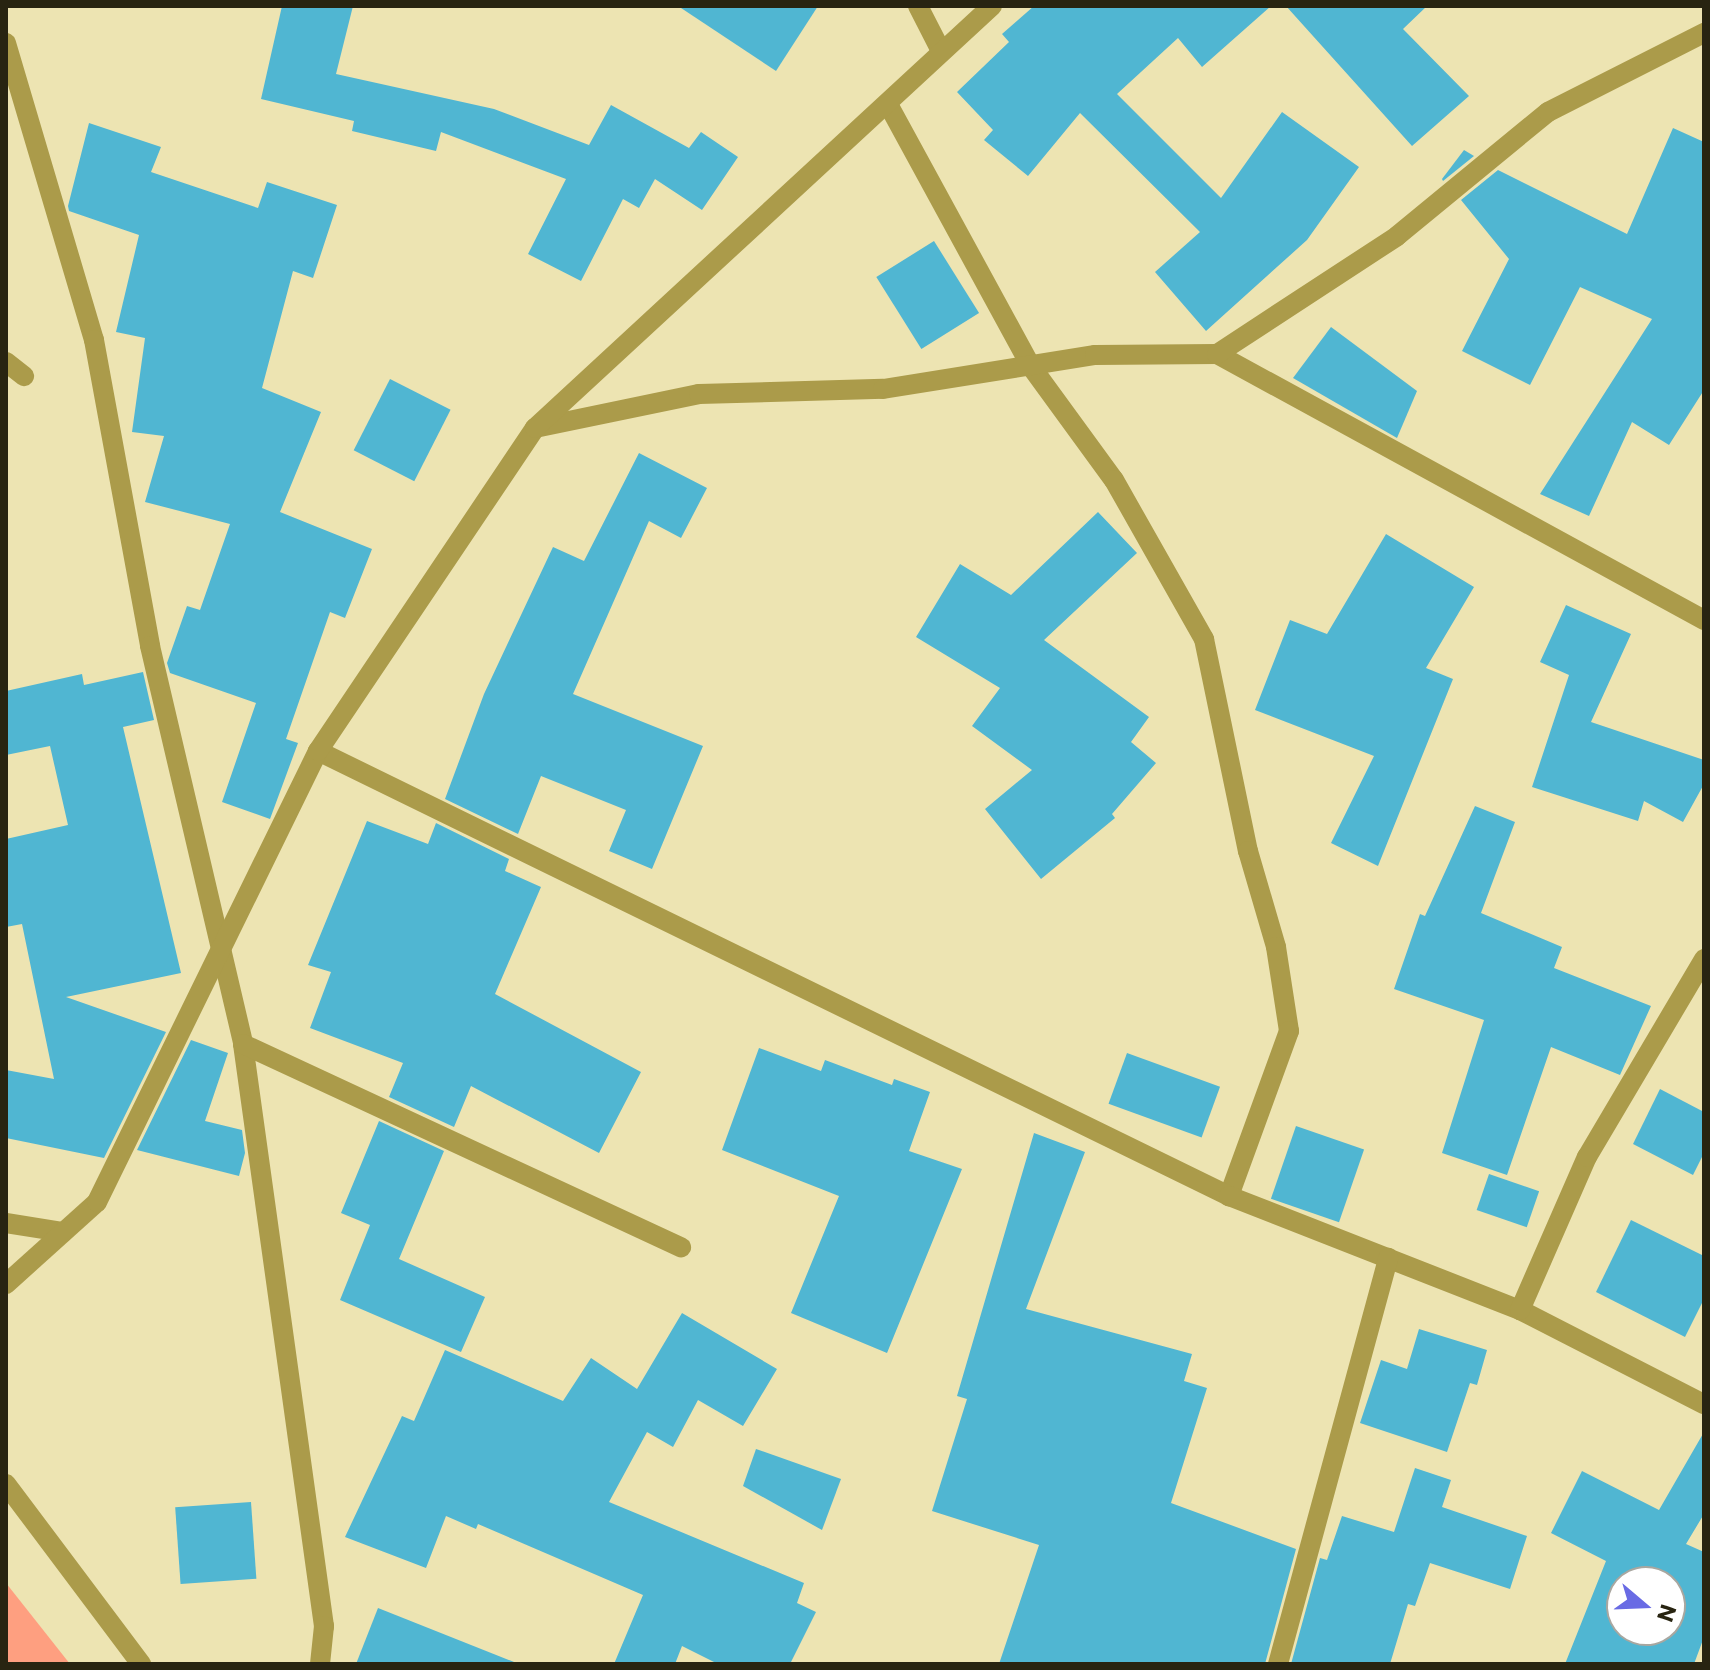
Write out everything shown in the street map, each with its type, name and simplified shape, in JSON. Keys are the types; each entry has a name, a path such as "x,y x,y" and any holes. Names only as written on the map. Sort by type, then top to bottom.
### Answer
{"street":[{"path":"918,6 941,51"},
{"path":"6,1284 97,1202 318,751 535,428 889,106 941,51 992,6"},
{"path":"1217,354 1397,236 1548,112 1704,33"},
{"path":"6,43 94,340 150,646 243,1044 324,1626 320,1664"},
{"path":"889,106 1030,365 1114,480 1204,639 1248,851 1276,947 1289,1031 1229,1196"},
{"path":"535,428 699,394 883,389 1095,355 1217,354 1704,620"},
{"path":"6,362 24,376"},
{"path":"318,751 1229,1196 1520,1310 1704,1404"},
{"path":"1520,1310 1587,1157 1704,959"},
{"path":"243,1044 681,1247"},
{"path":"6,1223 63,1232"},
{"path":"1278,1664 1388,1258"},
{"path":"6,1484 141,1664"}],"shaded area":[{"path":"6,1583 70,1664 6,1664"}],"building":[{"path":"282,6 353,6 336,74 494,109 589,145 611,105 689,148 701,132 738,157 702,210 655,179 639,208 623,199 581,281 528,254 566,179 441,132 436,151 352,131 354,121 261,99"},
{"path":"678,6 818,6 776,71"},
{"path":"1034,6 1271,6 1202,67 1178,38 1117,94 1221,198 1282,112 1359,167 1307,240 1206,331 1155,272 1200,232 1080,113 1028,176 984,140 993,130 957,92 1009,42 1002,34"},
{"path":"1286,6 1427,6 1403,29 1469,96 1412,146"},
{"path":"89,123 161,147 151,172 258,208 267,182 337,205 313,278 293,271 262,388 321,412 280,512 372,549 345,618 330,612 286,739 298,743 270,819 222,802 256,703 170,673 167,663 187,606 200,610 230,524 145,502 164,436 132,432 145,338 116,332 139,235 69,211"},
{"path":"1673,128 1704,142 1704,390 1669,445 1632,422 1589,516 1540,494 1652,319 1580,287 1530,385 1462,351 1509,259 1461,200 1498,170 1627,234"},
{"path":"1464,150 1474,156 1443,181 1442,179"},
{"path":"934,241 979,313 921,349 876,277"},
{"path":"1331,327 1417,391 1397,438 1293,378"},
{"path":"390,379 451,410 414,481 354,450"},
{"path":"639,453 707,488 681,538 649,521 573,694 703,746 652,869 609,851 626,810 541,776 518,834 445,799 484,694 553,547 584,561"},
{"path":"1098,512 1137,553 1044,640 1149,717 1131,742 1156,763 1112,814 1115,818 1041,879 985,809 1032,770 972,726 1000,688 916,637 960,564 1011,595"},
{"path":"1386,534 1474,587 1426,668 1453,679 1378,866 1331,843 1374,756 1255,710 1290,620 1327,634"},
{"path":"1566,605 1631,634 1591,722 1704,760 1704,784 1683,822 1644,801 1638,821 1532,787 1569,675 1540,662"},
{"path":"143,672 154,720 123,727 181,973 66,997 166,1032 104,1158 6,1138 6,1070 54,1079 22,924 6,927 6,839 68,825 50,746 6,755 6,691 82,674 84,685"},
{"path":"1475,806 1515,822 1481,913 1562,947 1554,968 1651,1006 1620,1075 1551,1047 1507,1175 1442,1153 1484,1020 1394,989 1420,914 1425,916"},
{"path":"367,821 428,844 436,823 509,859 505,871 541,887 495,994 641,1072 599,1153 471,1086 454,1127 389,1097 403,1063 310,1028 331,972 308,965"},
{"path":"191,1040 228,1053 205,1121 242,1130 245,1153 239,1176 137,1150"},
{"path":"759,1048 821,1071 825,1060 892,1085 894,1079 930,1092 909,1151 962,1169 887,1353 791,1313 839,1196 722,1150"},
{"path":"1127,1053 1220,1087 1202,1138 1109,1104"},
{"path":"1660,1089 1704,1112 1704,1153 1693,1175 1633,1144"},
{"path":"379,1121 444,1151 399,1259 485,1297 461,1352 340,1300 370,1225 341,1213"},
{"path":"1296,1126 1364,1149 1339,1222 1271,1199"},
{"path":"1034,1133 1085,1152 1026,1309 1192,1354 1184,1381 1207,1388 1171,1503 1296,1549 1265,1664 999,1664 1039,1545 932,1511 967,1399 957,1396"},
{"path":"1489,1174 1539,1191 1527,1227 1477,1210"},
{"path":"1631,1220 1704,1256 1704,1299 1685,1337 1596,1292"},
{"path":"682,1313 777,1369 743,1426 698,1400 673,1447 647,1432 609,1502 804,1583 797,1603 816,1612 790,1664 718,1664 682,1646 675,1664 614,1664 643,1595 478,1524 476,1529 446,1516 426,1568 345,1537 402,1416 414,1421 445,1350 563,1401 591,1358 637,1389"},
{"path":"1419,1329 1487,1350 1477,1385 1470,1383 1447,1452 1360,1423 1381,1360 1407,1369"},
{"path":"1704,1432 1704,1514 1686,1544 1704,1552 1704,1637 1694,1664 1565,1664 1606,1561 1551,1533 1582,1471 1659,1510"},
{"path":"756,1449 841,1479 822,1530 743,1486"},
{"path":"1415,1468 1451,1480 1442,1507 1527,1536 1510,1589 1430,1563 1415,1606 1408,1604 1390,1664 1291,1664 1320,1558 1327,1560 1342,1516 1394,1532"},
{"path":"251,1502 256,1579 181,1584 175,1507"},
{"path":"378,1608 514,1662 514,1664 356,1664"}]}
